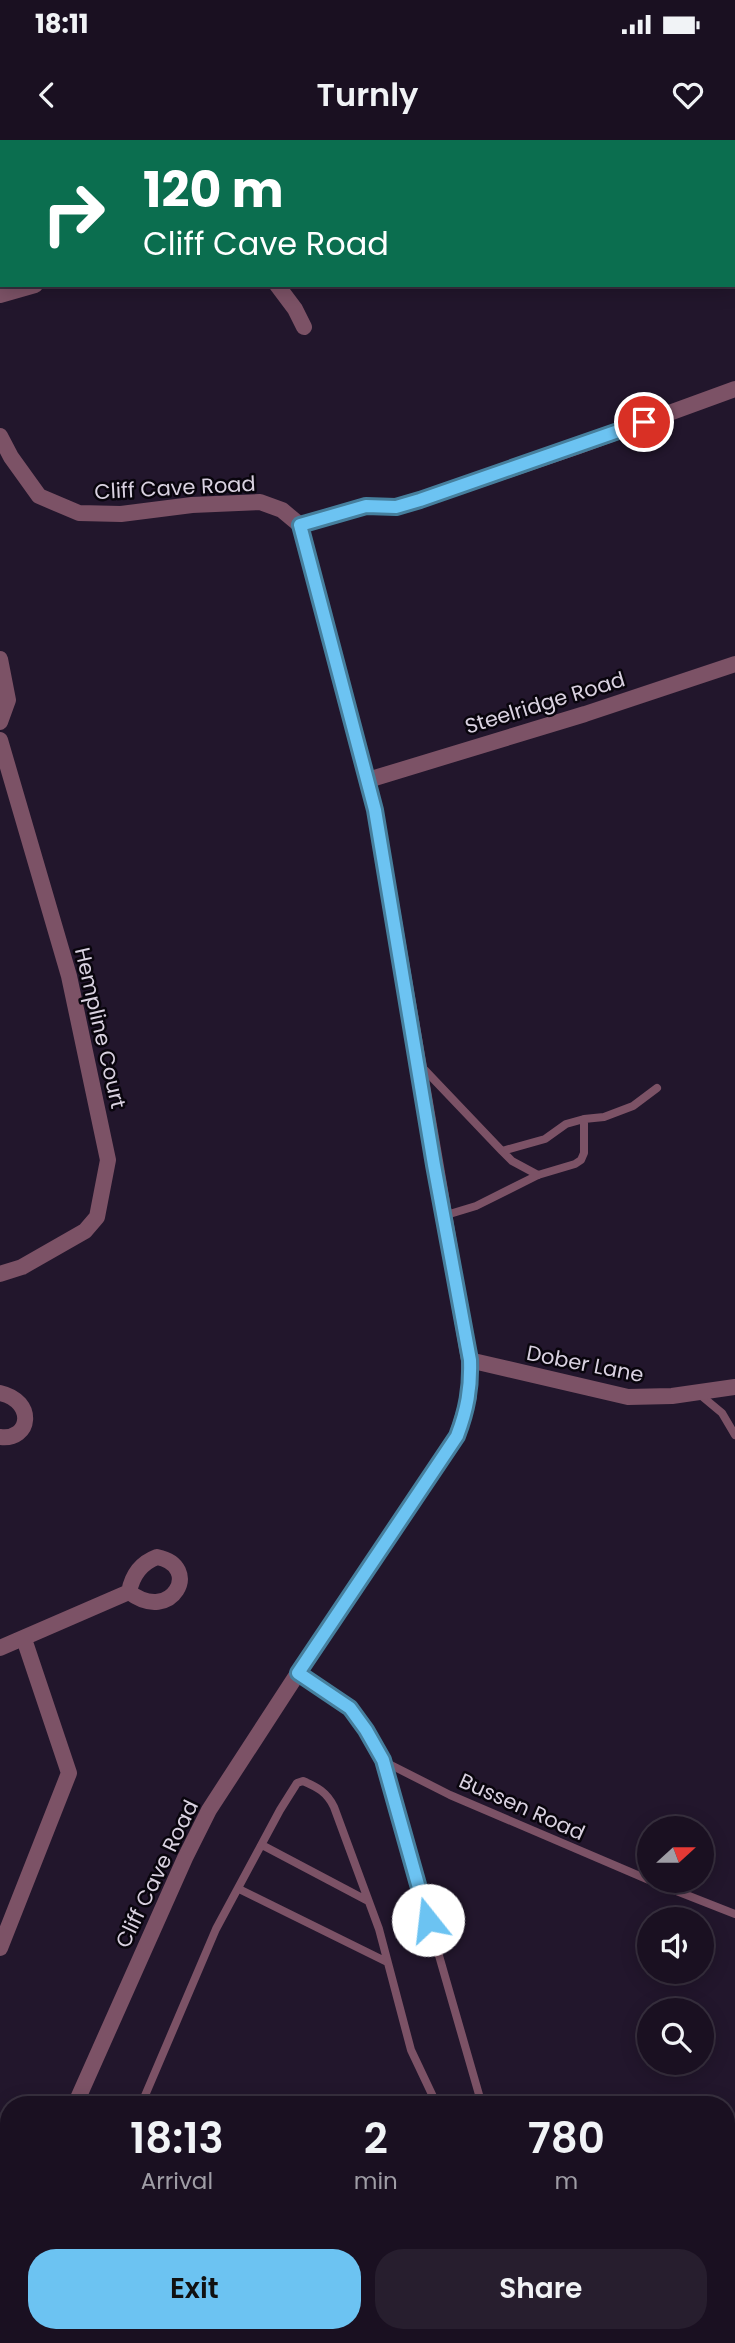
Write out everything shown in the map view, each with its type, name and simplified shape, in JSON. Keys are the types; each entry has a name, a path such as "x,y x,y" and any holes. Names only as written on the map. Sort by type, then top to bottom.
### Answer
{"street":[{"path":"0,295 28,287"},
{"path":"278,287 304,327"},
{"path":"300,525 366,506 396,507 420,500 735,389"},
{"name":"Cliff Cave Road","path":"0,436 11,457 39,496 79,513 121,514 192,505 260,502 282,510 300,525 375,810 416,1062 470,1360 469,1396 457,1436 209,1811 185,1858 79,2096"},
{"path":"0,659 8,700 0,722"},
{"name":"Steelridge Road","path":"368,780 585,714 735,664"},
{"name":"Hempline Court","path":"0,740 69,976 108,1160 97,1217 85,1231 22,1267 0,1274"},
{"name":"Dober Lane","path":"470,1360 628,1396 648,1398 735,1387"},
{"path":"0,1393 12,1397 22,1405 26,1417 23,1427 16,1435 0,1437"},
{"path":"0,1648 129,1592"},
{"path":"0,1948 4,1931 69,1773 24,1639"},
{"path":"298,1673 350,1708 383,1760"}],"lane":[{"path":"416,1062 512,1161 538,1175"},
{"path":"502,1150 545,1139 566,1124 604,1117 633,1106 657,1088"},
{"path":"443,1216 476,1206 538,1175 581,1160 584,1153 584,1119"},
{"path":"698,1393 722,1413 735,1434"},
{"path":"383,1760 479,2096"},
{"name":"Bussen Road","path":"383,1760 450,1795 637,1875"},
{"path":"145,2096 216,1929 297,1783 303,1781 330,1797 368,1901 411,2050 433,2096"},
{"path":"262,1845 368,1901"},
{"path":"239,1889 387,1962"},
{"name":"Bussen Road","path":"683,1894 735,1914"}],"route":[{"path":"428,1920 383,1760 350,1708 298,1673 457,1436 465,1415 471,1378 375,810 300,525 366,506 396,507 420,500 644,422"}]}
